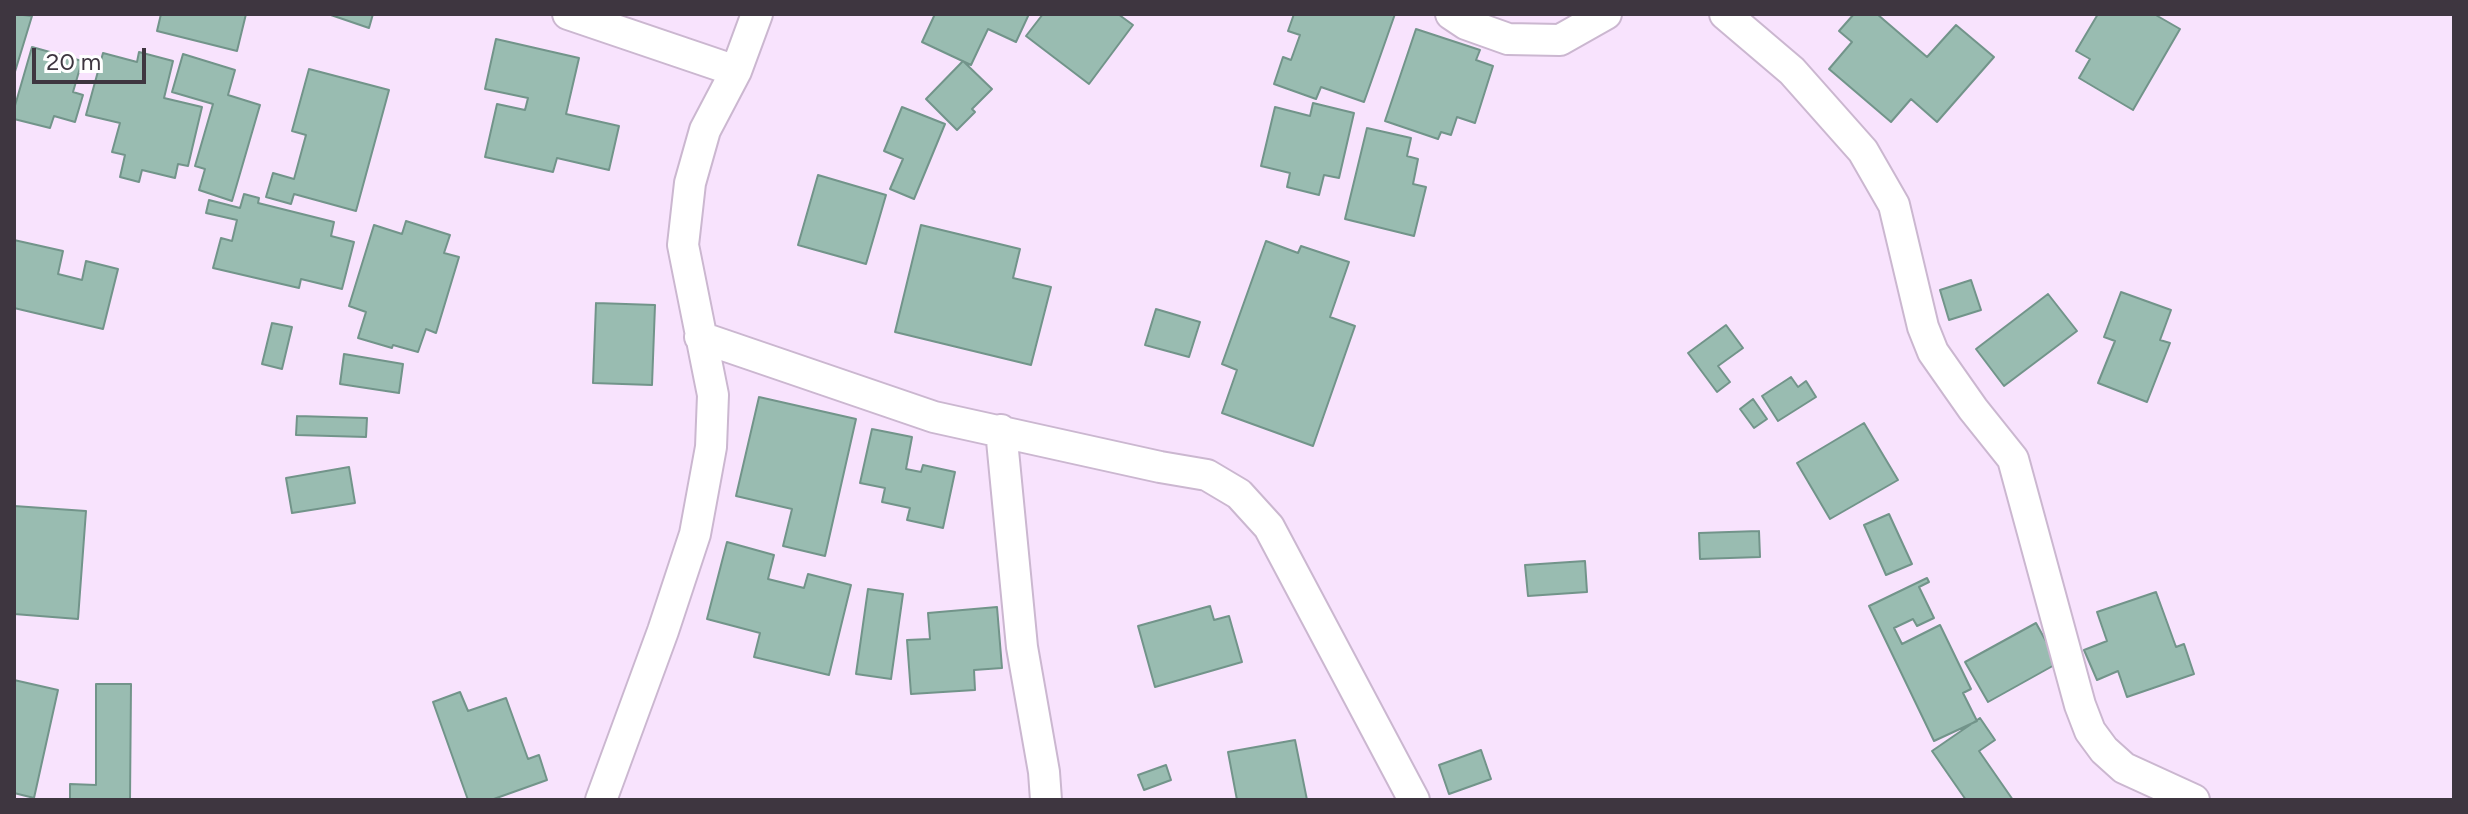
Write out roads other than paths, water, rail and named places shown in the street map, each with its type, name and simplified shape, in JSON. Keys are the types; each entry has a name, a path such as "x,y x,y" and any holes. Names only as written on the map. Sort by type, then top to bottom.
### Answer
{"street":[{"path":"568,14 736,71"},
{"path":"601,800 695,534 711,447 713,395 683,245 690,183 705,130 736,71 757,14"},
{"path":"1451,14 1466,24 1508,39 1560,40 1606,14"},
{"path":"1725,14 1792,71 1863,151 1894,205 1923,327 1933,352 2013,459 2080,705 2090,731 2104,750 2124,768 2194,800"},
{"path":"700,337 934,417 1207,475 1239,494 1269,527 1414,800"},
{"path":"1001,430 1022,647 1046,800"}]}
